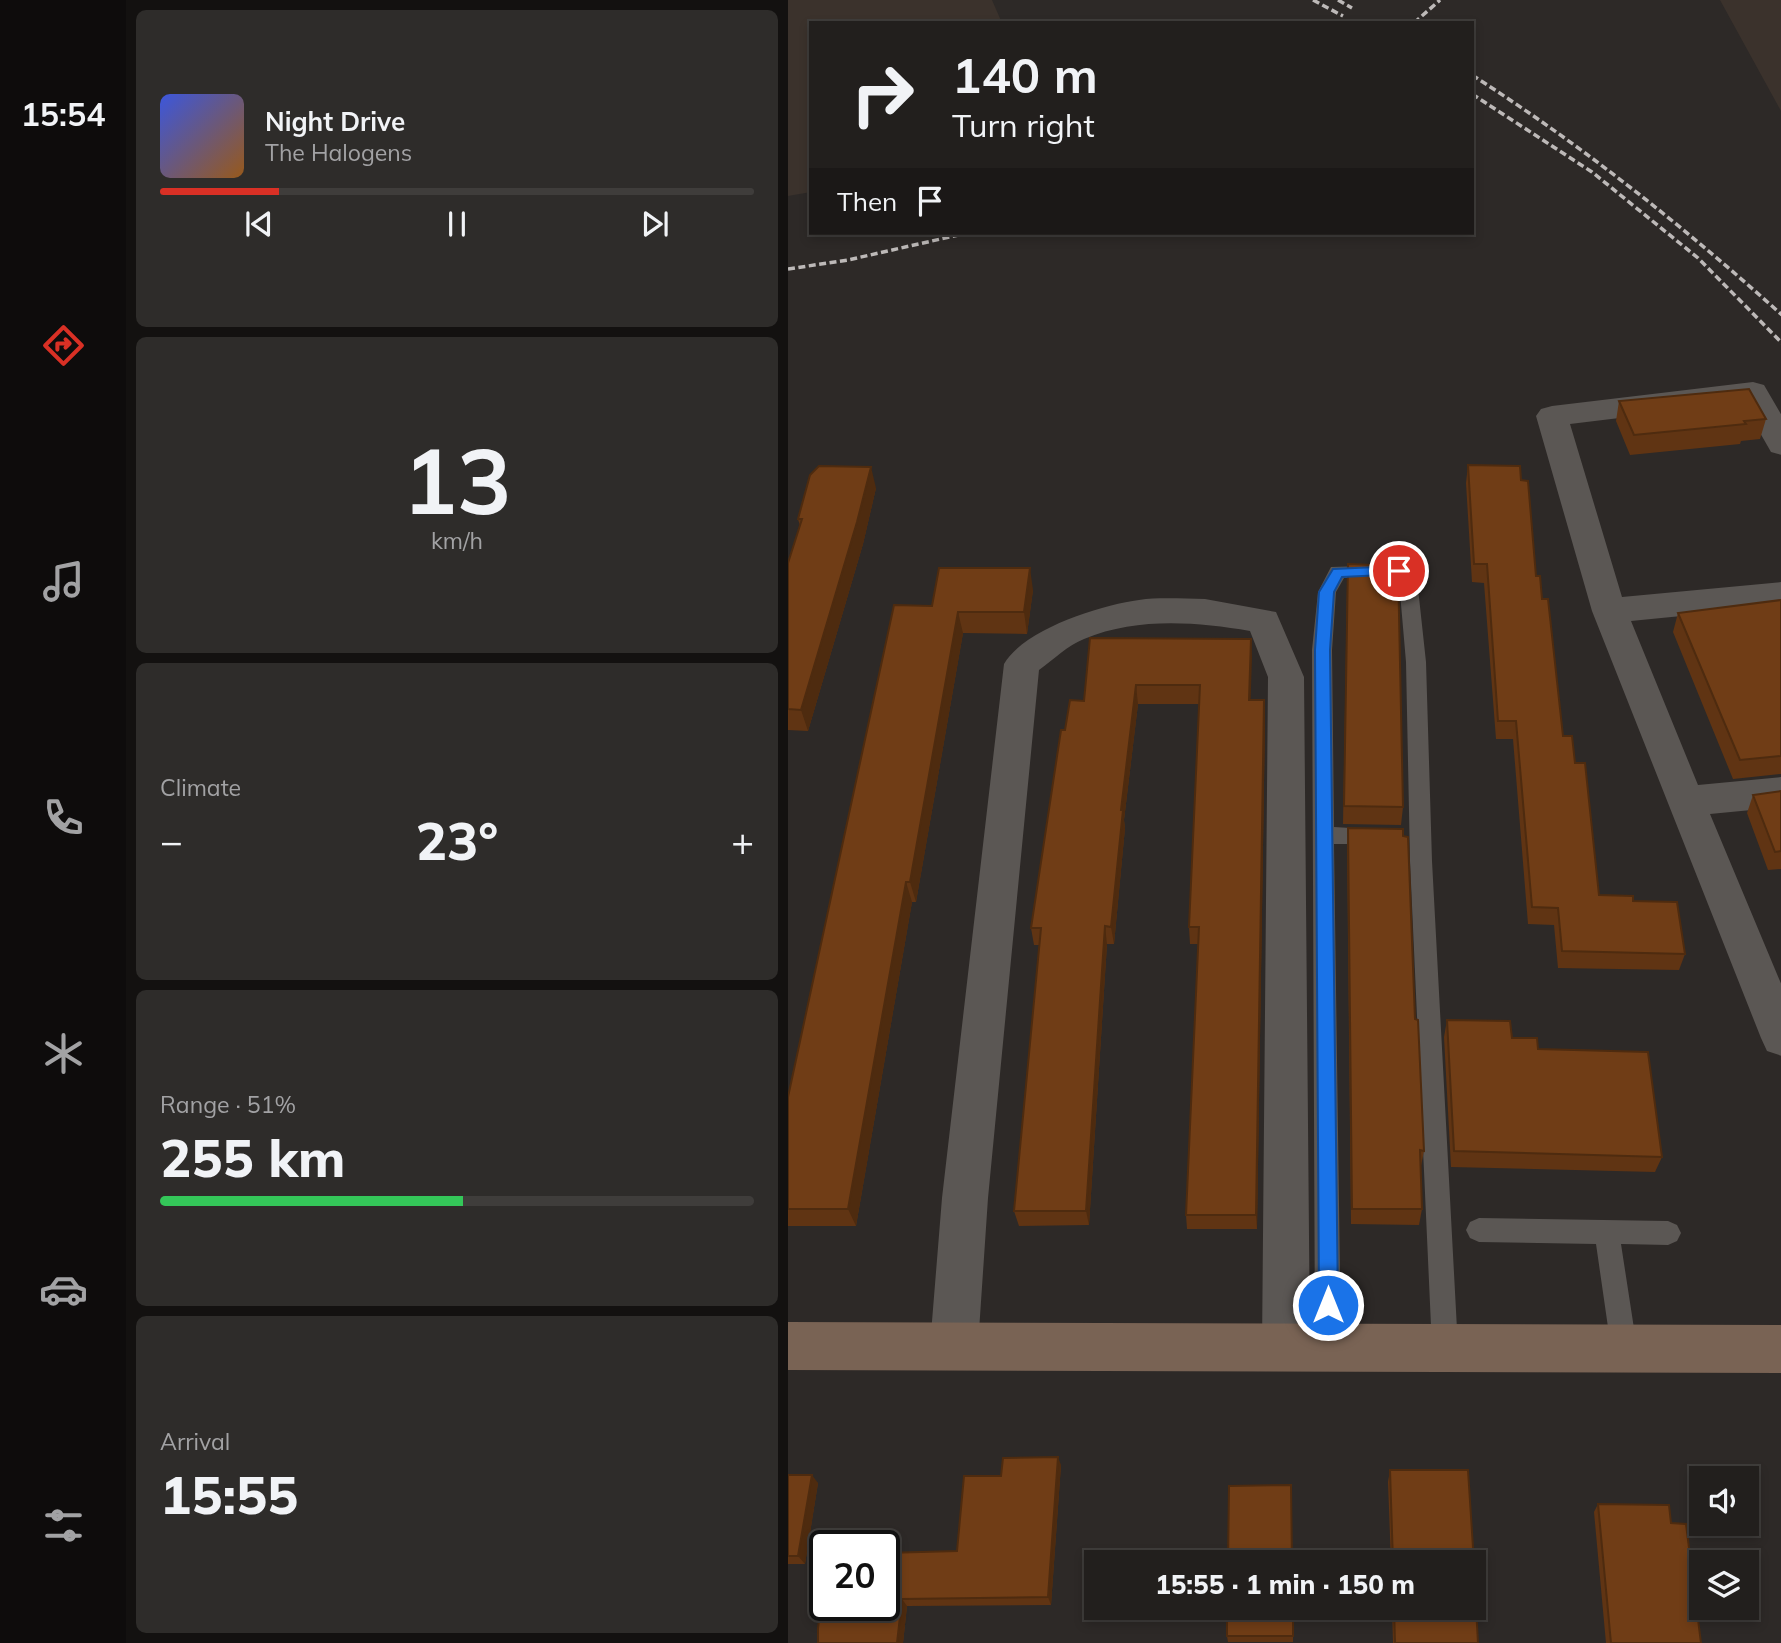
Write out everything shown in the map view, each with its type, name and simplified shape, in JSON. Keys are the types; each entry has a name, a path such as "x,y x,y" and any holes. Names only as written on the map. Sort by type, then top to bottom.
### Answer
{"main road":[{"path":"788,1346 1781,1349"}],"street":[{"path":"1777,1015 1609,611 1553,416 1753,392 1781,444"},
{"path":"1609,611 1781,594"},
{"path":"954,1346 965,1198 1022,664 1071,630 1139,612 1205,611 1264,621 1286,677 1307,1347"},
{"path":"1686,801 1781,792"}],"lane":[{"path":"1307,1347 1324,835 1322,650 1326,592 1338,572 1399,571 1408,579 1416,662 1406,836 1445,1348"},
{"path":"1324,835 1406,836"},
{"path":"1479,1230 1668,1233"},
{"path":"1607,1232 1624,1348"}],"shaded area":[{"path":"788,0 992,0 1001,21 809,21 809,192 788,196"},
{"path":"1720,0 1781,0 1781,111"}],"building":[{"path":"1749,389 1766,419 1744,421 1746,424 1634,435 1619,401"},
{"path":"1468,465 1520,466 1521,480 1528,481 1536,576 1540,576 1542,599 1548,599 1563,736 1572,736 1575,763 1585,763 1599,895 1633,896 1633,901 1677,902 1685,954 1562,951 1558,908 1532,907 1516,721 1498,721 1487,564 1474,564"},
{"path":"819,466 871,467 801,710 788,709 788,563 802,519 798,519 810,475"},
{"path":"1348,564 1398,566 1403,807 1344,806"},
{"path":"939,568 1030,568 1024,612 958,612 910,882 906,882 848,1209 788,1209 788,1097 894,605 932,606"},
{"path":"1781,600 1781,756 1740,760 1678,613"},
{"path":"1090,638 1251,639 1249,700 1264,700 1256,1215 1186,1215 1199,927 1189,927 1200,685 1136,685 1111,927 1105,926 1086,1211 1014,1211 1041,928 1031,928 1061,730 1065,730 1070,700 1084,701"},
{"path":"1781,791 1781,851 1775,852 1753,795"},
{"path":"1348,828 1403,829 1403,836 1408,837 1415,1019 1418,1020 1424,1151 1420,1150 1422,1209 1352,1209"},
{"path":"1447,1020 1510,1021 1512,1038 1537,1038 1538,1049 1648,1052 1662,1157 1454,1151"},
{"path":"1058,1457 1048,1597 902,1599 900,1617 900,1553 957,1551 964,1476 1001,1476 1003,1458"},
{"path":"1390,1470 1468,1470 1473,1550 1393,1550"},
{"path":"788,1475 812,1475 798,1556 788,1556"},
{"path":"1291,1485 1292,1550 1228,1550 1229,1486"},
{"path":"1598,1504 1669,1505 1671,1523 1686,1524 1689,1550 1689,1620 1698,1620 1701,1643 1611,1643"},
{"path":"1227,1620 1293,1620 1293,1636 1227,1636"},
{"path":"1394,1620 1477,1620 1478,1643 1395,1643"},
{"path":"819,1621 900,1621 897,1643 818,1643"}],"railway":[{"path":"1313,0 1343,16"},
{"path":"1338,0 1352,8"},
{"path":"1416,21 1440,0"},
{"path":"1474,76 1553,130 1632,189 1708,250 1782,315"},
{"path":"1474,95 1592,172 1698,258 1782,343"},
{"path":"788,269 848,260 958,235"}],"route":[{"path":"1328,1305 1322,650 1326,592 1338,572 1399,571"}]}
